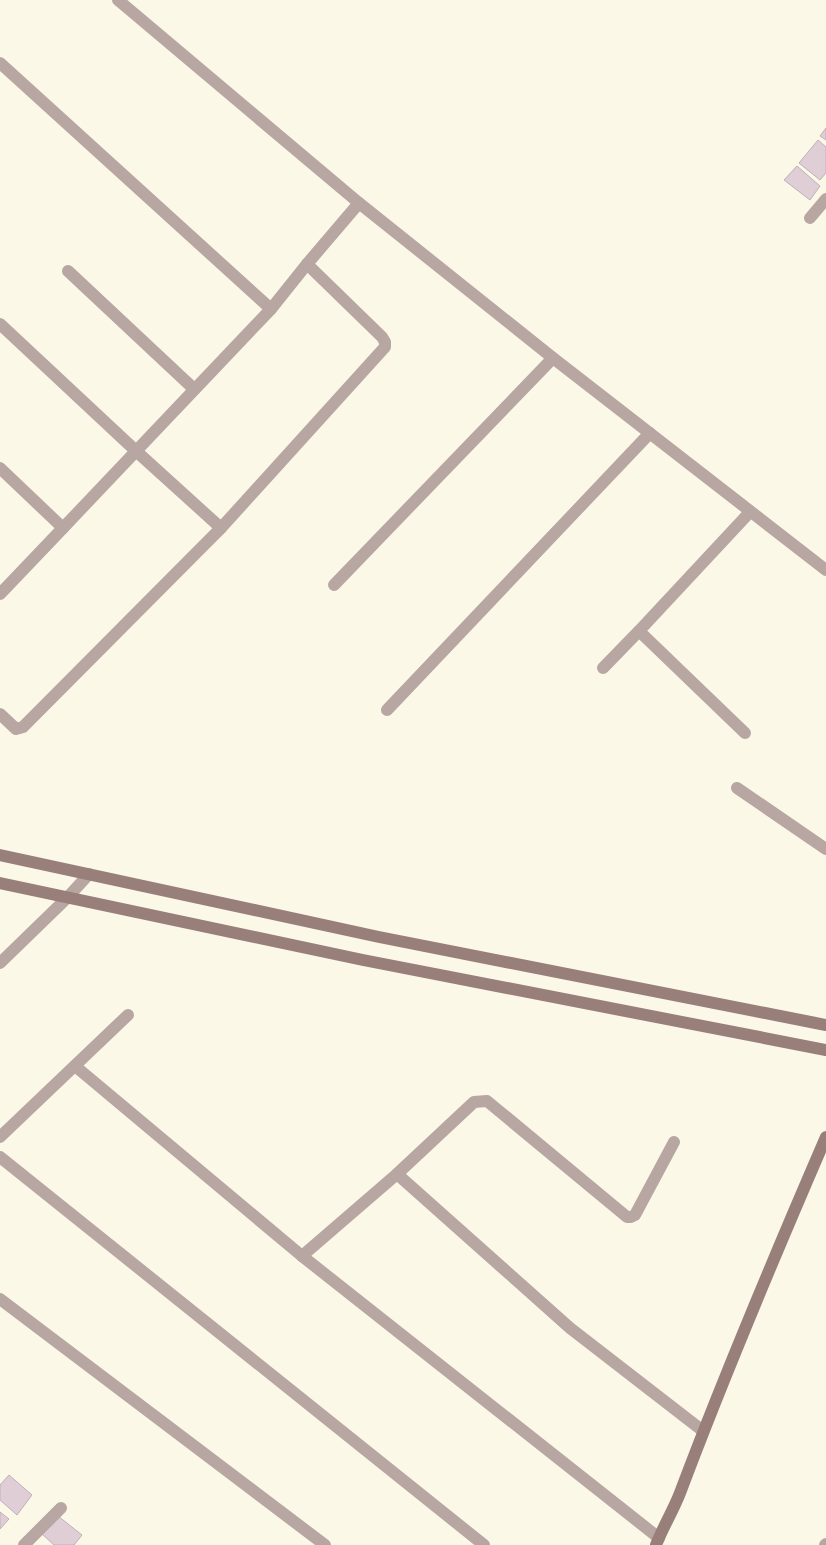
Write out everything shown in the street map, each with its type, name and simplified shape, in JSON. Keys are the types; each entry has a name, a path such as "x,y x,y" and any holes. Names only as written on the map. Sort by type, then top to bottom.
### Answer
{"street":[{"path":"118,0 358,203 553,358 826,570"},
{"path":"0,63 271,309"},
{"path":"810,218 826,199"},
{"path":"0,594 271,309 358,203"},
{"path":"0,714 16,729 23,727 222,528 385,347 385,342 382,337 307,264"},
{"path":"68,271 194,389"},
{"path":"0,324 136,451 222,528"},
{"path":"334,585 553,358"},
{"path":"387,710 650,433"},
{"path":"0,468 63,528"},
{"path":"603,668 750,512"},
{"path":"639,631 745,733"},
{"path":"738,788 826,849"},
{"path":"0,855 379,937 826,1024"},
{"path":"0,963 68,897 89,874"},
{"path":"0,883 363,960 826,1050"},
{"path":"0,1137 128,1015"},
{"path":"75,1066 302,1256 658,1541 675,1505 703,1431 785,1231 826,1137"},
{"path":"302,1256 396,1174 474,1102 487,1101 627,1217 631,1217 635,1214 674,1142"},
{"path":"0,1157 484,1545"},
{"path":"396,1174 570,1328 703,1431"},
{"path":"0,1299 325,1545"},
{"path":"24,1545 60,1508"}],"building":[{"path":"826,128 826,140 820,136"},
{"path":"818,140 826,147 826,173 820,180 799,163"},
{"path":"797,166 820,186 810,200 784,180"},
{"path":"9,1475 32,1495 17,1515 0,1500 0,1485"},
{"path":"0,1512 9,1519 0,1529"},
{"path":"58,1516 82,1535 74,1545 54,1545 42,1534"}]}
